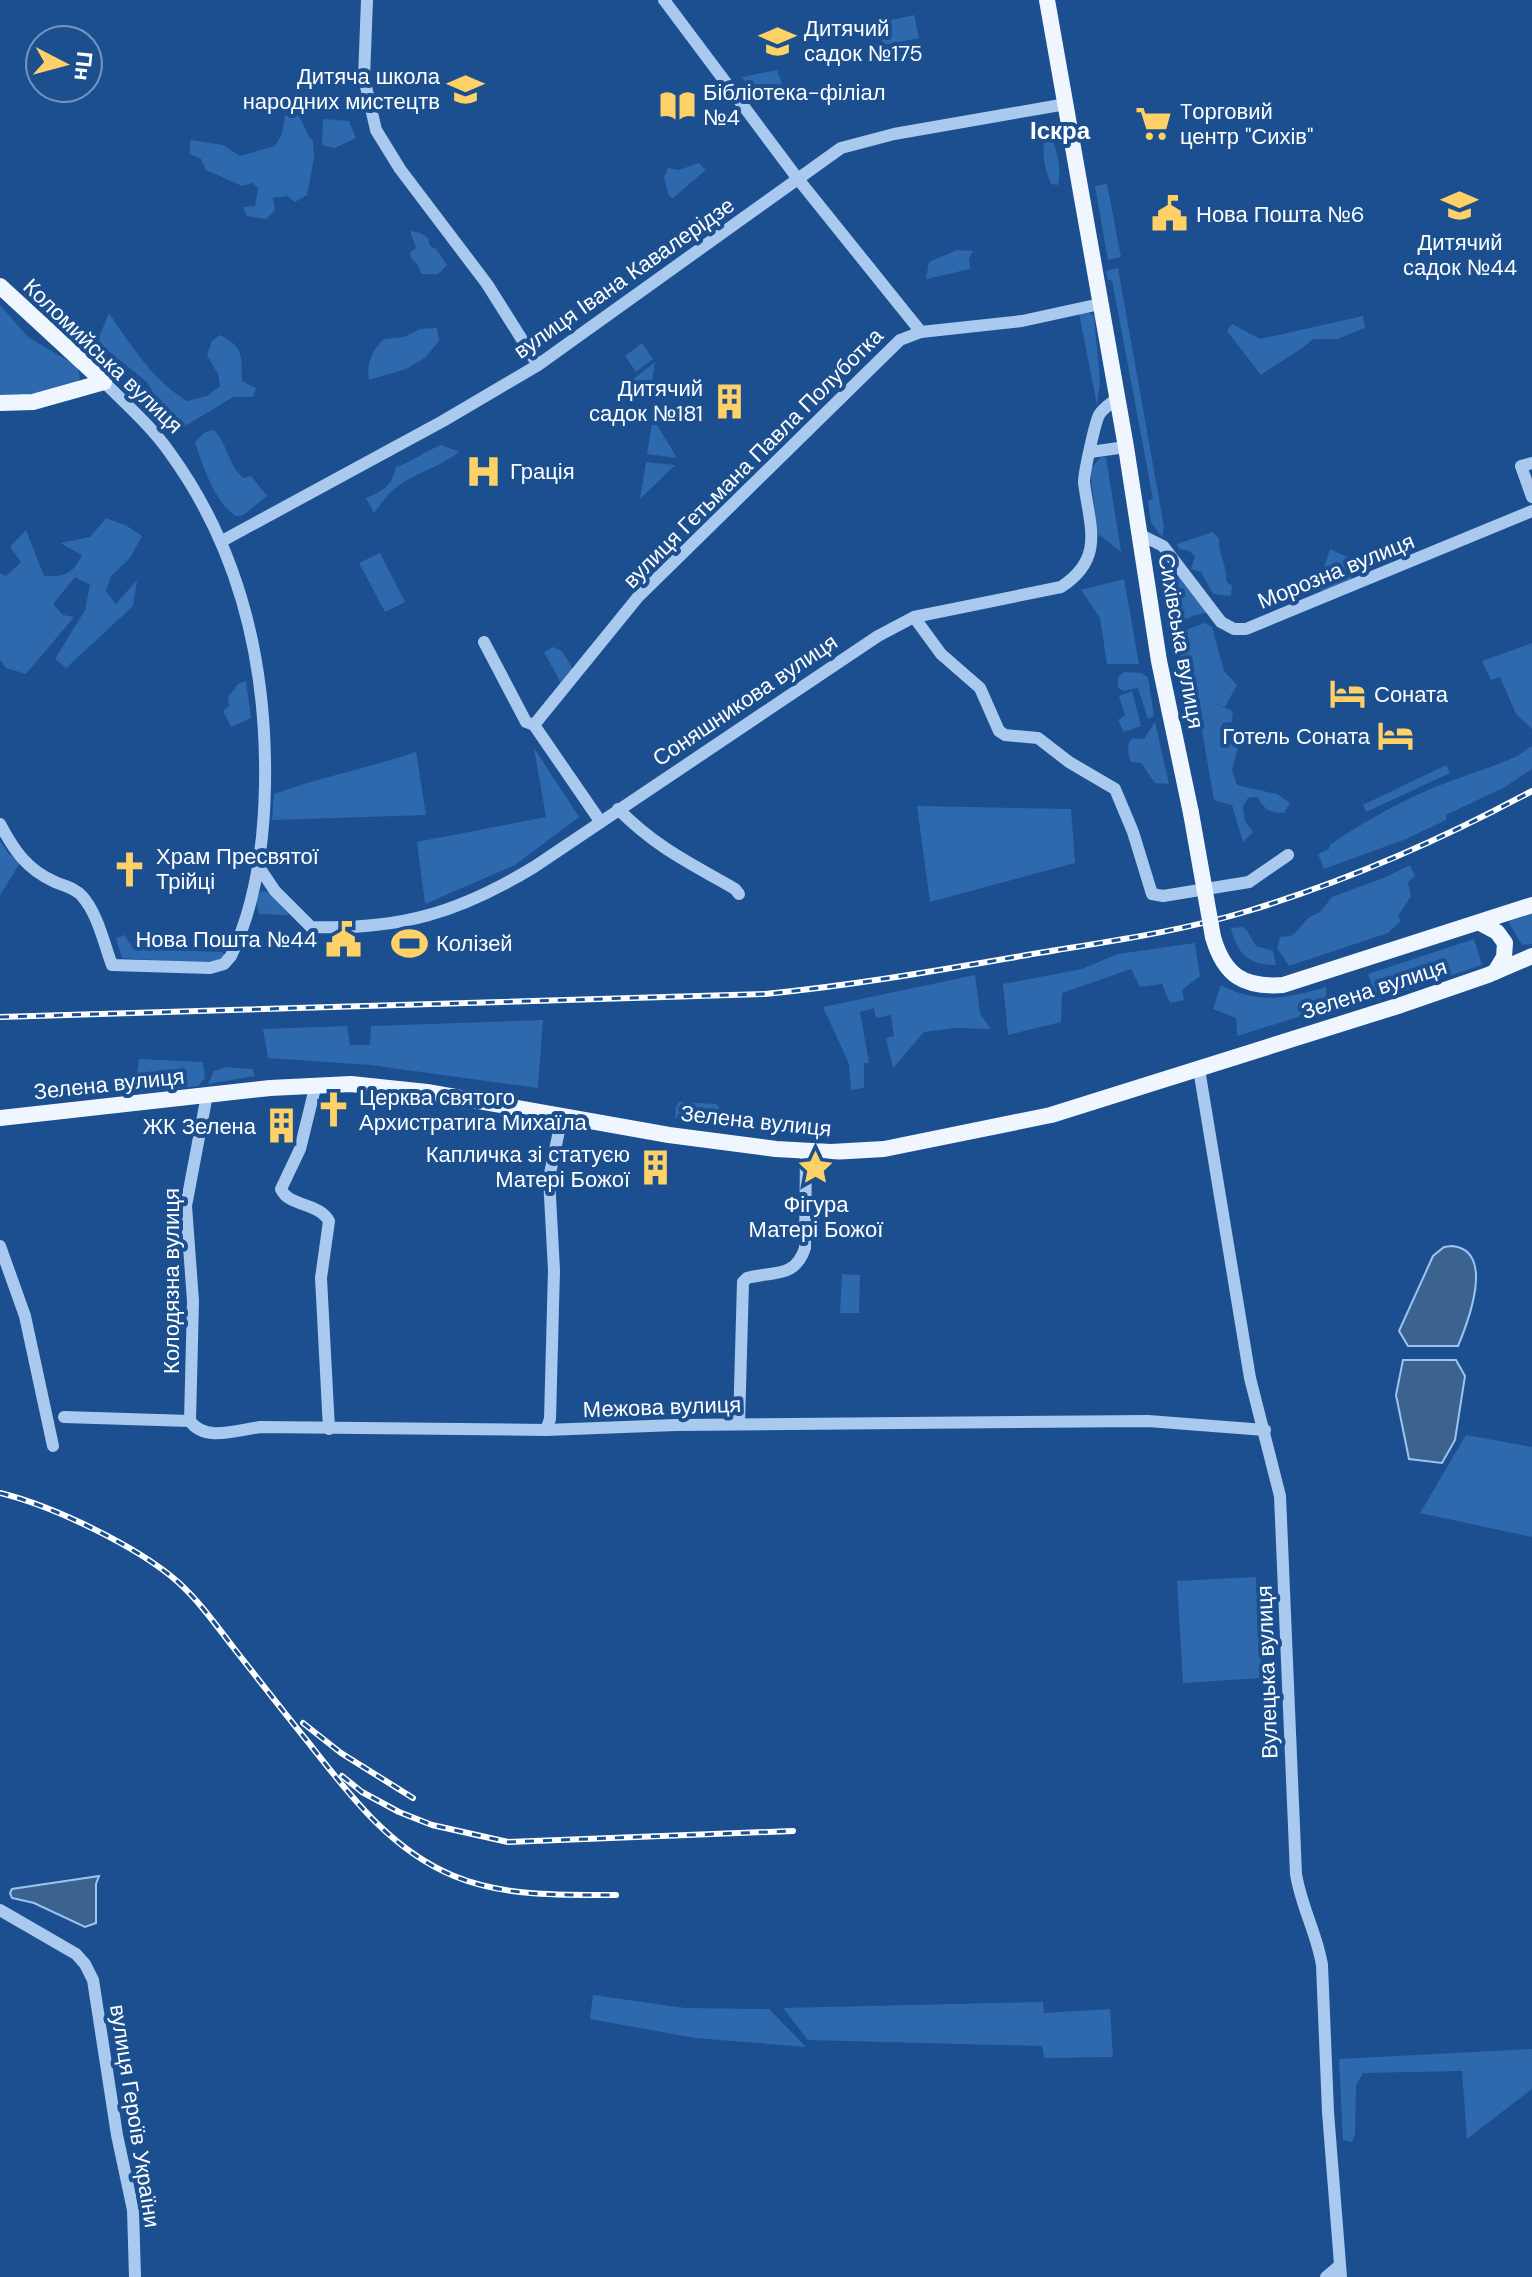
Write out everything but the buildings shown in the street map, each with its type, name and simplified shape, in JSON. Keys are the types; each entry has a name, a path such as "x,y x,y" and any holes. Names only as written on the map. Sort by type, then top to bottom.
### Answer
{"main road":[{"name":"Сихівська вулиця","path":"1047,0 1141,535 1159,661 1218,955 1232,973 1248,982 1266,986 1295,981 1532,905"},
{"name":"Коломийська вулиця","path":"0,286 104,382"},
{"path":"0,403 33,402 104,382"},
{"path":"1480,923 1497,932 1505,943 1504,957 1495,972"},
{"name":"Зелена вулиця","path":"0,1118 316,1084 403,1088 669,1135 806,1152 884,1149 1059,1113 1346,1023 1495,972 1532,956"}],"street":[{"path":"367,0 364,78 376,130 400,169 487,284 538,365"},
{"path":"664,0 798,179 921,332"},
{"name":"вулиця Івана Кавалерідзе","path":"222,541 443,421 538,365 693,257 841,148 868,139 1066,104"},
{"name":"вулиця Гетьмана Павла Полуботка","path":"534,725 638,597 900,340 921,332 1022,321 1100,304"},
{"name":"Коломийська вулиця","path":"0,824 23,861 43,876 73,889 84,898 112,965 219,967 231,956 259,867 265,773 261,686 242,595 222,541 169,450 104,382"},
{"name":"Соняшникова вулиця","path":"600,821 878,636 914,617 1061,587 1078,576 1089,553 1092,530 1084,478 1100,414 1117,398"},
{"path":"1090,452 1126,447"},
{"path":"1532,463 1521,466 1532,497"},
{"name":"Морозна вулиця","path":"1141,535 1163,546 1221,622 1234,629 1246,629 1532,511"},
{"path":"914,617 941,654 980,688 999,731 1005,735 1038,738 1069,762 1115,789 1133,832 1152,894 1163,896 1249,882 1288,855"},
{"path":"259,867 275,891 311,927 393,924 429,917 485,894 534,867 600,821 534,725 526,722 484,642"},
{"path":"618,809 642,833 669,853 739,894"},
{"name":"Вулецька вулиця","path":"1199,1069 1250,1378 1280,1496 1295,1859 1299,1893 1319,1947 1322,1965 1328,2112 1340,2271"},
{"path":"316,1084 300,1149 281,1189 287,1198 320,1209 329,1221 321,1278 329,1429"},
{"name":"Колодязна вулиця","path":"190,1421 193,1301 186,1206 207,1095"},
{"path":"546,1430 550,1419 554,1270 549,1178 562,1117"},
{"path":"739,1424 743,1282 747,1278 789,1270 802,1258 805,1248 806,1152"},
{"path":"0,1246 25,1316 53,1446"},
{"name":"Межова вулиця","path":"64,1417 190,1421 199,1430 209,1432 237,1432 261,1427 546,1430 739,1424 1148,1421 1265,1430"},
{"name":"вулиця Героїв України","path":"0,1910 76,1954 93,1980 117,2135 133,2210 135,2277"},
{"path":"1326,2277 1340,2271"}],"shaded area":[{"path":"914,15 919,38 883,45 878,23"},
{"path":"777,70 783,86 753,92 742,77"},
{"path":"296,113 313,141 314,158 307,195 295,202 287,196 273,198 275,210 266,219 247,216 243,207 255,206 258,188 253,183 242,186 206,170 201,159 190,154 190,140 223,145 240,156 275,146 282,134 285,116"},
{"path":"323,119 349,121 356,138 335,148 322,145"},
{"path":"1045,136 1052,138 1056,149 1058,185 1051,184 1047,172"},
{"path":"699,163 706,170 673,198 669,196 664,177 668,168 679,170"},
{"path":"1107,184 1121,257 1108,260 1095,186"},
{"path":"410,231 428,238 430,246 436,249 447,265 438,274 421,274 411,258 410,252 416,248"},
{"path":"957,250 973,251 969,259 970,269 926,279 929,262"},
{"path":"1118,268 1164,527 1162,537 1151,522 1148,501 1153,499 1112,280 1108,280 1106,271"},
{"path":"0,305 28,337 77,366 80,379 53,393 0,396"},
{"path":"1088,312 1094,316 1100,381 1097,405 1079,313"},
{"path":"109,313 153,373 187,401 207,396 220,386 218,374 207,355 212,341 220,335 228,339 240,354 242,381 256,388 253,397 233,397 185,426 157,399 147,382 97,342"},
{"path":"1363,316 1365,328 1337,339 1313,339 1261,375 1227,331 1232,324 1260,339"},
{"path":"437,328 439,341 425,358 406,369 369,380 371,358 384,339 404,337 420,329"},
{"path":"642,343 653,359 636,372 625,356"},
{"path":"655,362 650,395 621,389"},
{"path":"653,418 677,458 647,454"},
{"path":"214,430 239,474 244,478 251,476 267,496 243,515 236,516 222,503 198,451 195,442 205,432"},
{"path":"441,445 459,452 399,486 374,513 366,498 386,487 396,467"},
{"path":"1101,457 1106,457 1121,552 1098,534 1090,470"},
{"path":"646,462 675,465 640,499"},
{"path":"106,518 142,536 130,558 111,576 106,591 116,604 137,580 133,606 66,668 55,659 85,610 90,585 75,577 53,604 63,615 74,617 26,674 6,668 0,660 0,573 6,576 21,562 10,547 26,530 44,576 62,575 75,566 82,555 60,543 90,537"},
{"path":"1213,532 1219,539 1226,581 1232,586 1231,596 1213,594 1201,572 1191,569 1195,556 1179,549 1177,544"},
{"path":"1330,549 1360,563 1349,582 1323,591 1317,587"},
{"path":"380,553 405,602 385,612 359,563"},
{"path":"1168,562 1209,612 1192,616 1175,626"},
{"path":"1124,579 1139,664 1107,664 1100,618 1081,590"},
{"path":"1204,623 1212,627 1224,671 1237,685 1225,707 1213,703 1233,711 1232,722 1223,723 1221,735 1239,744 1232,770 1237,785 1277,794 1290,803 1284,813 1279,813 1268,810 1257,797 1248,798 1243,806 1245,821 1253,832 1243,842 1232,805 1214,800 1198,708 1189,714 1177,640 1184,631"},
{"path":"1532,643 1532,729 1516,714 1500,677 1491,680 1482,661"},
{"path":"553,647 562,651 573,669 561,683 544,652"},
{"path":"1124,672 1141,673 1148,677 1154,716 1148,719 1138,688 1124,691 1118,688 1118,677"},
{"path":"246,681 251,718 231,727 223,711 229,706 228,697 238,684"},
{"path":"1132,691 1141,726 1124,732 1118,720 1125,715 1119,696"},
{"path":"1155,722 1169,784 1155,783 1141,763 1131,762 1129,756 1128,747 1132,738 1144,739"},
{"path":"1532,746 1532,769 1505,787 1446,815 1446,820 1406,839 1324,869 1318,854 1367,821 1445,783 1507,761"},
{"path":"534,748 579,817 515,865 425,904 417,842 546,817"},
{"path":"416,752 426,815 272,820 274,794"},
{"path":"1446,765 1450,773 1366,812 1363,805"},
{"path":"917,806 1071,809 1075,863 930,902"},
{"path":"0,841 20,863 0,895"},
{"path":"1410,865 1415,876 1408,882 1411,896 1398,916 1401,921 1388,933 1289,966 1277,948 1280,937 1291,936 1308,918 1320,912 1332,897"},
{"path":"264,891 272,894 289,915 259,914 256,900"},
{"path":"1532,911 1532,944 1522,945 1509,923 1511,918"},
{"path":"1242,927 1256,946 1273,951 1276,965 1258,963 1241,951 1231,928"},
{"path":"125,935 133,949 222,952 225,955 211,964 122,958 116,938"},
{"path":"1474,939 1482,965 1377,1000 1368,974"},
{"path":"1195,943 1200,976 1182,990 1184,1000 1170,1003 1162,984 1140,987 1131,969 1062,993 1061,1022 1008,1035 1003,984 1082,969 1118,954"},
{"path":"975,975 980,1014 991,1029 955,1028 924,1032 893,1068 886,1038 894,1036 891,1015 876,1018 874,1008 860,1012 869,1063 864,1063 864,1088 851,1090 849,1064 823,1007"},
{"path":"1221,985 1248,995 1273,998 1326,987 1327,1008 1237,1036 1236,1018 1213,1009"},
{"path":"543,1020 538,1088 370,1065 268,1058 263,1029 347,1026 350,1045 370,1045 371,1026"},
{"path":"139,1059 203,1062 205,1078 198,1086 135,1093"},
{"path":"226,1067 252,1069 255,1076 208,1084 214,1071"},
{"path":"679,1102 716,1104 719,1107 718,1122 731,1125 675,1118"},
{"path":"1444,1247 1465,1250 1473,1260 1476,1273 1472,1305 1458,1346 1408,1346 1399,1331 1433,1256"},
{"path":"842,1274 860,1275 859,1313 840,1313"},
{"path":"1403,1360 1456,1360 1465,1376 1455,1440 1442,1463 1409,1459 1396,1395"},
{"path":"1466,1435 1532,1447 1532,1537 1420,1513"},
{"path":"1256,1577 1262,1678 1183,1683 1177,1581"},
{"path":"99,1876 96,1884 96,1923 85,1927 34,1903 12,1898 10,1893 12,1889"},
{"path":"593,1995 685,2008 769,2009 806,2047 695,2038 590,2019"},
{"path":"1043,2002 1044,2013 1110,2009 1113,2057 1044,2058 1042,2046 808,2040 783,2008"},
{"path":"1532,2049 1532,2089 1467,2139 1462,2071 1363,2073 1356,2085 1355,2135 1352,2142 1343,2140 1339,2059"}],"railway":[{"path":"0,1017 765,994 857,983 1130,938 1248,911 1393,858 1532,791"},
{"path":"0,1493 44,1507 94,1529 161,1568 178,1582 207,1613 355,1800 390,1836 431,1865 493,1888 534,1893 616,1895"},
{"path":"303,1723 341,1753 413,1798"},
{"path":"342,1776 362,1792 399,1812 432,1825 508,1842 793,1831"}],"place":[{"name":"Дитячий садок №175","path":"778,41"},
{"name":"Дитяча школа народних мистецтв","path":"466,89"},
{"name":"Бібліотека-філіал №4","path":"677,105"},
{"name":"Tорговий центр \"Сихів\"","path":"1154,124"},
{"name":"Дитячий садок №44","path":"1460,206"},
{"name":"Нова Пошта №6","path":"1170,214"},
{"name":"Дитячий садок №181","path":"729,401"},
{"name":"Грація","path":"484,471"},
{"name":"Соната","path":"1348,694"},
{"name":"Готель Соната","path":"1396,736"},
{"name":"Храм Пресвятої Трійці","path":"130,869"},
{"name":"Нова Пошта №44","path":"343,939"},
{"name":"Колізей","path":"410,943"},
{"name":"Церква святого Архистратига Михаїла","path":"333,1110"},
{"name":"ЖК Зелена","path":"282,1126"},
{"name":"Капличка зі статуєю Матері Божої","path":"656,1167"},
{"name":"Фігура Матері Божої","path":"816,1168"}],"district":[{"name":"Іскра","path":"1060,130"}]}
